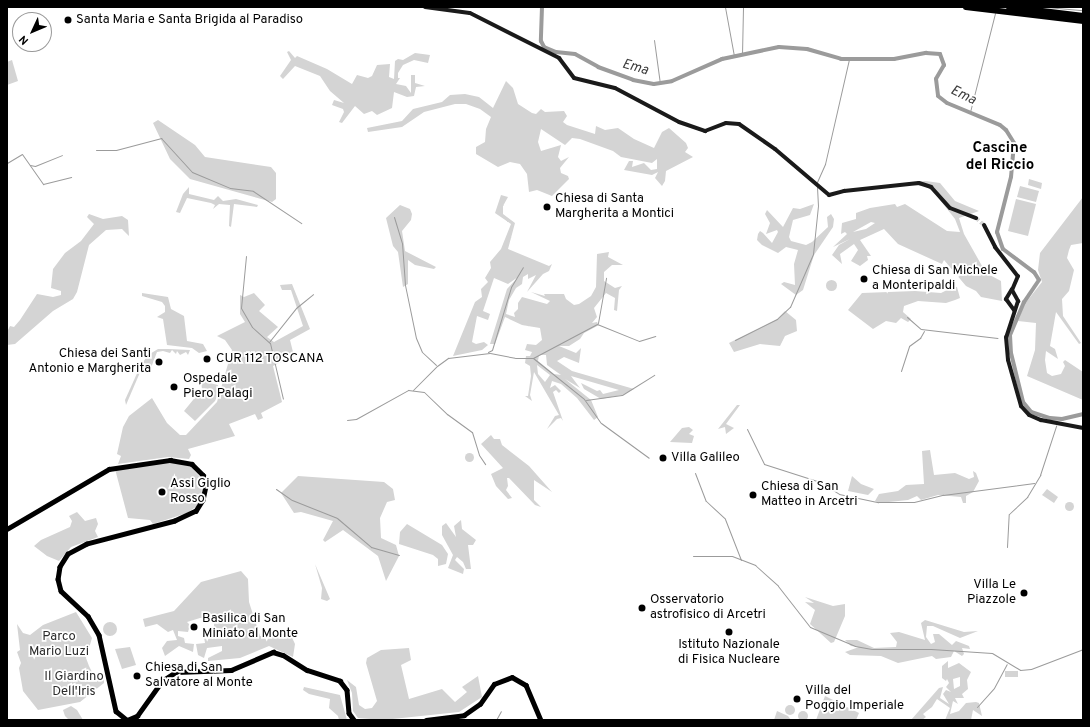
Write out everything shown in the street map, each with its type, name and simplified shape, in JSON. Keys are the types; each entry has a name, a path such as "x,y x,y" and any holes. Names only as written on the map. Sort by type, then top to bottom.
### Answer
{"highway":[{"path":"966,7 1083,21"},
{"path":"1009,7 1083,16"}],"main road":[{"path":"7,529 115,467 176,460 192,464 201,473 205,482 204,498 192,514 175,521 87,544 70,552 62,561 58,574 60,588 68,600 86,614 97,630 116,711 125,719 132,719 142,711 162,681 173,673 187,670 215,672 232,670 273,652 283,655 307,670 340,681 347,690 349,713 354,720"},
{"path":"426,720 464,714 480,704 494,684 512,677 526,684 541,720"}],"street":[{"path":"425,7 470,13 559,58 574,78 615,88 679,122 705,131 726,123 739,124 775,149 828,196 844,191 871,189 911,183 926,185 950,208 976,218"},
{"path":"984,225 991,236 995,248 1017,274 1006,301 1014,307"},
{"path":"1013,286 1014,293 1019,299 1014,307 1006,331 1006,349 1022,408 1041,420 1083,428"},
{"path":"1008,294 1014,293"}],"green space":[{"path":"289,51 295,58 297,56 327,69 352,84 357,75 368,78 372,76 377,65 390,64 389,77 394,79 395,61 398,59 403,60 415,53 430,55 428,63 414,60 403,65 398,73 398,78 400,78 396,84 406,86 411,93 411,75 415,75 415,83 425,86 416,87 414,96 407,97 394,92 392,108 377,115 372,111 364,114 355,106 342,123 339,122 344,112 343,109 332,105 334,100 344,103 330,91 320,76 295,66 283,79 280,76 291,60 287,52"},
{"path":"12,60 18,81 7,85 7,62"},
{"path":"506,81 513,88 518,104 532,113 536,114 541,109 545,112 564,111 567,116 563,122 567,125 595,134 596,126 605,130 618,128 634,139 654,148 662,132 669,128 686,143 688,148 685,152 693,157 666,171 665,181 662,186 655,178 658,172 652,175 624,170 629,161 633,161 632,167 644,163 651,170 657,169 657,159 652,163 621,157 613,151 580,139 572,138 565,145 541,129 538,142 541,151 561,145 558,157 561,161 569,157 560,168 561,173 568,176 569,179 552,196 537,190 529,192 527,174 520,164 510,162 498,167 476,154 476,147 485,142 486,129 491,117 480,109 466,104 455,104 424,112 402,127 368,132 367,128 402,121 413,109 442,102 450,95 465,94 479,97 493,108"},
{"path":"158,120 195,145 205,157 271,167 276,173 276,199 272,202 190,179 170,159 153,123"},
{"path":"1029,179 1042,183 1041,189 1028,185"},
{"path":"926,181 940,183 955,201 979,211 959,218 964,234 986,273 1001,281 1002,301 981,297 976,291 966,286 944,260 942,264 898,244 884,229 860,240 871,256 867,256 868,260 860,266 851,261 858,250 854,244 840,254 842,264 832,255 839,245 850,239 833,247 847,234 845,232 841,234 842,223 856,219 856,213 870,208 895,204 897,207 905,204 947,231 960,232 955,219 933,191 924,186 911,185 913,182","holes":["871,222 875,223 866,229 853,232"]},
{"path":"1020,186 1039,191 1036,202 1017,197"},
{"path":"189,187 189,194 214,200 218,196 223,201 236,199 258,205 257,207 234,204 231,227 229,226 230,205 219,204 213,209 215,205 211,203 187,198 180,213 176,212 183,194"},
{"path":"501,195 508,197 503,206 503,214 515,223 508,249 549,266 552,264 549,271 543,274 527,292 536,275 528,279 528,274 523,277 522,284 516,288 509,300 506,314 515,317 514,313 518,309 518,303 522,297 547,304 550,301 531,292 545,296 544,294 564,294 566,299 574,305 579,304 591,296 596,287 597,254 609,252 608,257 623,265 612,265 604,272 604,281 615,288 622,286 619,290 617,311 614,310 615,298 606,293 594,308 597,317 592,323 597,322 599,325 584,333 580,339 569,346 559,346 576,353 581,348 579,363 564,357 557,361 572,371 634,389 622,395 601,399 584,389 581,383 597,391 600,390 603,394 619,390 571,376 580,388 565,379 591,400 598,417 594,420 577,398 561,384 552,381 550,388 555,385 561,391 559,393 556,390 553,392 563,421 561,418 557,419 547,429 555,416 559,415 534,372 530,395 532,401 525,396 528,396 531,376 530,366 525,363 526,356 530,356 532,352 525,350 527,344 536,345 542,340 540,328 522,325 505,317 495,344 490,344 507,289 518,277 508,284 494,278 483,311 490,314 488,320 477,316 472,342 476,344 484,342 488,345 482,350 453,356 475,302 482,297 481,289 488,282 485,278 491,268 490,262 501,249 511,224 495,213","holes":["539,355 546,355 547,365 561,375 554,374 538,361","537,365 550,375 545,382 538,374"]},
{"path":"1083,197 1083,243 1071,245 1069,250 1067,258 1074,270 1069,291 1062,299 1063,316 1081,343 1079,344 1056,312 1050,346 1055,349 1058,359 1046,351 1045,360 1047,373 1052,376 1061,374 1065,366 1063,362 1065,360 1083,372 1083,400 1027,376 1035,350 1036,323 1018,321 1024,305 1042,282 1038,270 1040,253"},
{"path":"1016,199 1036,204 1028,236 1008,231"},
{"path":"814,204 810,215 793,220 789,237 791,241 806,245 812,242 828,227 827,217 831,214 834,219 833,227 814,255 803,290 796,295 781,284 784,282 795,285 794,264 798,250 786,247 778,253 762,245 757,240 758,234 760,231 772,243 778,232 777,230 766,234 770,223 765,214 767,210 783,227 793,208 800,209"},
{"path":"400,205 410,209 412,214 411,220 402,231 405,251 436,267 434,269 415,265 408,260 408,284 403,287 398,252 393,246 386,218"},
{"path":"647,208 652,213 647,218 642,213"},
{"path":"89,214 103,219 122,216 128,220 129,236 122,229 106,230 89,245 77,292 73,299 53,311 15,344 7,345 7,332 10,326 14,327 20,320 37,294 53,297 61,295 61,291 51,288 53,269 65,253 81,241 94,224 87,217"},
{"path":"831,279 835,281 837,285 835,289 831,291 827,289 825,285 827,281"},
{"path":"292,284 310,329 290,340 294,356 273,366 282,402 261,413 263,418 258,420 255,414 229,424 235,436 188,449 191,455 189,459 168,457 118,464 121,456 117,454 123,427 129,416 152,398 167,423 180,435 186,435 217,402 232,350 225,340 217,336 245,322 240,314 240,295 244,297 254,293 265,305 259,311 278,327 267,337 274,342 303,326 291,290 282,290 280,285"},
{"path":"953,287 957,287 960,298 946,303 918,301 904,306 903,312 911,319 908,322 901,318 896,323 886,321 873,329 848,310 862,293 915,291 941,293"},
{"path":"142,293 168,297 171,309 184,316 187,341 203,344 207,351 199,353 192,348 167,345 163,319 157,317 165,312 165,306 162,302 142,296"},
{"path":"785,311 796,320 797,331 785,336 780,346 760,344 734,352 729,343 777,319"},
{"path":"158,349 190,350 188,355 186,352 180,355 177,351 176,354 172,350 170,353 163,351 157,352 149,373 141,366 137,371 148,355"},
{"path":"139,369 141,370 126,405 125,400"},
{"path":"201,381 218,385 219,392 215,401 195,421 184,411 202,389"},
{"path":"737,405 740,405 726,424 734,428 726,434 725,427 718,429"},
{"path":"689,427 693,430 689,434 694,436 692,443 670,442 682,428"},
{"path":"491,435 494,439 500,439 502,445 529,466 552,492 534,480 534,500 541,507 535,505 509,478 507,478 508,486 506,490 512,498 508,499 496,486 491,474 503,468 481,444"},
{"path":"930,450 934,475 955,473 969,479 974,477 973,471 976,473 979,481 973,492 966,496 966,503 963,503 961,497 938,495 921,500 917,496 908,500 879,503 875,501 879,494 898,491 906,485 924,484 922,451"},
{"path":"467,453 471,453 473,457 471,461 467,461 465,459 465,455"},
{"name":"Assi Giglio Rosso","path":"173,462 190,466 201,478 202,495 197,506 187,513 153,524 150,520 128,518 115,469"},
{"path":"298,476 384,482 393,489 395,500 387,502 380,518 381,538 396,545 399,556 386,581 378,556 343,530 325,542 323,540 333,521 301,512 294,513 281,493"},
{"path":"852,476 861,484 874,489 868,495 848,491"},
{"path":"1047,489 1058,497 1054,503 1042,495"},
{"path":"1067,502 1071,502 1073,506 1071,510 1067,510 1065,508 1065,504"},
{"path":"77,512 85,521 96,518 98,524 95,531 98,537 71,547 59,561 47,556 34,546 41,540 70,527 72,521 69,516"},
{"path":"461,520 462,529 476,540 473,545 468,545 471,569 466,569 463,562 457,557 455,560 464,569 463,574 448,568 453,555 442,535 442,526 446,523 456,537 454,526"},
{"path":"407,524 442,545 448,554 446,564 438,566 438,559 433,555 399,544 400,532"},
{"path":"315,564 330,599 327,601 321,599 322,588"},
{"path":"241,571 248,579 249,602 260,636 279,634 288,629 295,644 293,657 269,646 240,658 208,661 208,658 222,651 222,646 207,648 204,658 198,655 196,644 205,643 204,637 214,635 214,619 200,618 187,622 190,625 188,632 178,631 178,636 184,638 185,643 194,644 193,652 179,646 165,656 162,648 167,641 177,640 173,630 168,632 157,624 145,627 143,619 174,611 201,582"},
{"path":"805,597 833,606 845,604 845,616 834,642 831,643 810,624 815,610 805,602 814,603"},
{"name":"Parco Mario Luzi","path":"76,612 92,638 86,658 89,666 96,680 104,679 104,683 80,702 38,710 23,691 19,668 21,663 17,652 20,650 17,624 23,633 30,635 43,625"},
{"path":"925,620 964,632 978,631 960,638 933,626 927,626 926,637 931,644 935,642 933,634 939,634 952,645 956,641 969,646 970,649 962,648 964,654 962,656 954,651 951,657 936,659 932,656 898,663 881,656 850,655 845,652 859,647 851,646 845,640 857,640 874,648 896,647 897,642 890,633 899,632 925,640 921,623"},
{"path":"110,622 115,624 117,629 115,634 110,636 105,634 103,629 105,624"},
{"path":"130,647 136,665 122,669 115,649"},
{"path":"409,648 411,660 401,665 409,699 442,689 455,702 467,692 462,687 478,676 482,697 459,712 383,720 358,718 353,711 352,693 347,680 356,687 359,705 365,709 372,708 377,701 366,663 367,658 381,650"},
{"path":"948,661 948,668 959,663 971,672 967,680 968,689 962,694 964,698 955,698 958,704 953,701 950,714 959,711 966,703 976,702 979,703 982,716 973,710 971,720 945,720 950,708 937,699 932,707 923,714 926,717 922,720 911,720 939,688 943,687 940,698 949,704 943,694 946,690 951,692 946,687 949,683 947,679 946,681 942,678 942,666","holes":["960,677 960,686 954,689 953,679"]},
{"path":"1005,671 1018,671 1018,677 1005,677"},
{"path":"304,687 340,695 347,720 339,720 338,716 329,708 330,699 309,694 303,690"},
{"path":"825,696 859,713 856,720 816,720"},
{"path":"788,705 792,705 794,706 794,714 788,715 785,712 785,708"},
{"path":"71,706 77,710 83,720 69,720 65,716 63,710"},
{"path":"777,711 788,716 791,720 774,720"},
{"path":"803,711 808,716 803,721 798,716"}],"waterway":[{"name":"Ema","path":"542,7 541,41 544,47 556,52 575,54 598,67 633,80 654,84 672,81 722,59 779,47 807,49 841,59 894,59 926,53 940,54 944,65 936,79 938,96 947,103 1000,125 1006,130 1014,143 1011,177 997,232 1003,249 1034,272 1039,280 1024,302 1010,335 1011,353 1023,402 1031,412 1050,418 1062,419 1083,414"},
{"path":"725,7 734,56"},
{"path":"742,55 743,7"},
{"path":"1046,7 1083,10"},
{"path":"970,112 995,13"},
{"path":"654,40 660,84"},
{"path":"817,182 825,164 849,59"},
{"path":"96,150 116,150 161,138 192,172 230,188 253,191 301,223"},
{"path":"7,163 22,154 43,184 71,177"},
{"path":"30,165 35,166 62,155"},
{"path":"735,340 777,319 790,307 813,254 818,206 817,187"},
{"path":"394,217 402,243 405,285 416,338 422,352 436,365"},
{"path":"246,256 241,308 252,327 270,343 283,399"},
{"path":"488,352 492,350 511,287 523,267"},
{"path":"598,323 606,278"},
{"path":"269,342 296,308 313,294"},
{"path":"907,317 921,329 997,338"},
{"path":"413,390 437,366 448,358 490,353 515,358 533,358 597,324 639,341 655,336"},
{"path":"901,371 909,346 920,338 924,331"},
{"path":"533,358 584,399 601,423 649,458"},
{"path":"586,400 622,395 654,375"},
{"path":"347,420 356,419 408,390 424,392 447,414 472,432 479,455 485,464"},
{"path":"1007,547 1009,514 1027,497 1040,475 1056,426"},
{"path":"747,429 764,464 820,482 839,494 878,502 914,502 943,495 1034,483"},
{"path":"695,473 706,501 725,519 741,560"},
{"path":"276,489 292,500 337,518 371,547 399,555"},
{"path":"693,556 732,556 755,565 778,586 810,627 855,646 872,649 931,649 992,653 1020,670 1031,669 1083,649"},
{"path":"977,707 994,688 1007,664"},
{"path":"496,720 501,711"}],"tunnel":[{"path":"976,218 984,225"}],"place":[{"name":"Santa Maria e Santa Brigida al Paradiso","path":"68,20"},
{"name":"Chiesa di Santa Margherita a Montici","path":"547,207"},
{"name":"Chiesa di San Michele a Monteripaldi","path":"864,279"},
{"name":"CUR 112 TOSCANA","path":"207,359"},
{"name":"Chiesa dei Santi Antonio e Margherita","path":"159,362"},
{"name":"Ospedale Piero Palagi","path":"174,387"},
{"name":"Villa Galileo","path":"663,458"},
{"name":"Assi Giglio Rosso","path":"162,492"},
{"name":"Chiesa di San Matteo in Arcetri","path":"753,495"},
{"name":"Villa Le Piazzole","path":"1024,593"},
{"name":"Osservatorio astrofisico di Arcetri","path":"642,608"},
{"name":"Basilica di San Miniato al Monte","path":"194,627"},
{"name":"Istituto Nazionale di Fisica Nucleare","path":"729,632"},
{"name":"Chiesa di San Salvatore al Monte","path":"137,676"},
{"name":"Villa del Poggio Imperiale","path":"797,699"}],"district":[{"name":"Cascine del Riccio","path":"1000,156"}],"park label":[{"name":"Il Giardino Dell'Iris","path":"74,686"}]}
